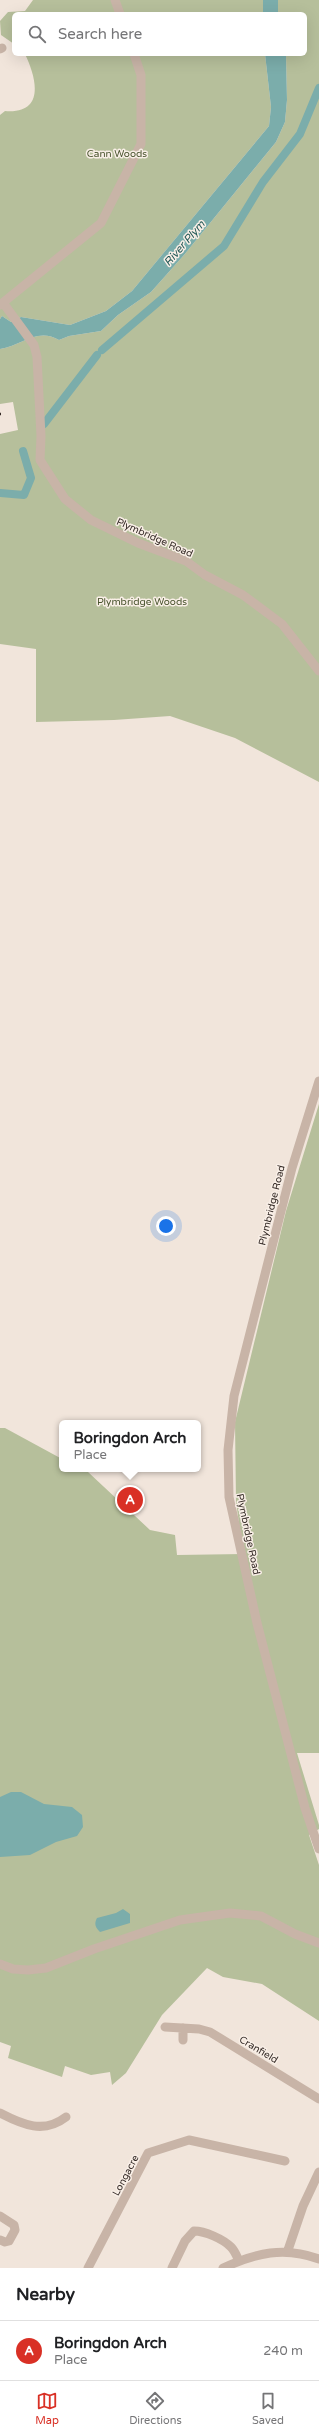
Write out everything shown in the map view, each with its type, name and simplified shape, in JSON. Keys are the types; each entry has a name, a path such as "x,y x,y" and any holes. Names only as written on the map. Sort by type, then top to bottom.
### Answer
{"street":[{"path":"116,0 119,12"},
{"path":"2,305 101,223 141,144 141,75 135,56"},
{"name":"Plymbridge Road","path":"2,305 11,314 34,344 37,357 41,436 40,460 65,499 91,520 138,543 186,561 205,575 243,595 282,624 319,671"},
{"name":"Plymbridge Road","path":"319,1081 292,1168 234,1396 228,1450 229,1497 257,1623 305,1808 319,1849"},
{"path":"0,1964 13,1969 28,1970 46,1968 94,1948 180,1920 230,1913 261,1916 295,1934 319,1943"},
{"name":"Cranfield","path":"165,2028 183,2028 210,2032 319,2099"},
{"path":"183,2028 183,2040"},
{"path":"0,2113 32,2127 46,2127 66,2117"},
{"name":"Longacre","path":"88,2268 148,2153 188,2140 285,2161"},
{"path":"288,2250 303,2206 319,2172"},
{"path":"0,2216 14,2225 15,2230 9,2241 6,2242 0,2240"},
{"path":"172,2268 185,2242 194,2231 201,2231 222,2241 232,2248 239,2261"},
{"path":"223,2268 239,2261 263,2254 288,2250 319,2259"}],"green space":[{"path":"33,0 263,0 263,12 12,12 12,43 1,35 0,21 8,12 25,11"},
{"name":"Plymbridge Woods","path":"278,0 319,0 319,782 235,738 170,716 114,720 36,722 36,649 0,644 0,434 18,430 13,402 0,404 0,349 36,336 51,337 59,340 69,336 101,331 118,315 151,292 184,255 276,142 285,122 287,100 286,56 307,56 307,12 278,12"},
{"name":"Cann Woods","path":"26,56 265,56 271,107 269,126 132,291 106,311 70,325 21,317 11,322 2,316 0,319 0,115 5,111 18,110 27,107 32,101 34,84 33,74"},
{"path":"319,1104 319,1753 297,1753 319,1825 319,1829 309,1835 319,1865 319,2021 262,1984 223,1977 207,1968 162,2015 126,2073 112,2085 110,2072 91,2075 65,2066 62,2077 8,2058 11,2046 0,2042 0,1428 5,1428 59,1457 59,1472 88,1472 150,1530 175,1535 177,1555 243,1554 236,1501 235,1422 286,1211"}],"water":[{"path":"263,0 278,0 278,12 263,12"},
{"name":"River Plym","path":"265,56 286,56 287,100 285,122 276,142 184,255 151,292 118,315 101,331 69,336 59,340 51,337 36,336 0,349 0,319 2,316 11,322 21,317 70,325 106,311 132,291 269,126 271,107"},
{"path":"11,1792 21,1792 44,1804 72,1807 82,1815 83,1827 77,1836 56,1842 30,1855 0,1857 0,1797"},
{"path":"123,1909 130,1914 130,1923 100,1932 98,1930 95,1924 97,1918 116,1913"}],"waterway":[{"path":"102,350 224,246 263,182 300,134 319,88"},
{"path":"44,424 97,355"},
{"path":"0,493 24,495 31,478 23,451"}],"place":[{"name":"Boringdon Arch","path":"130,1500"}]}
